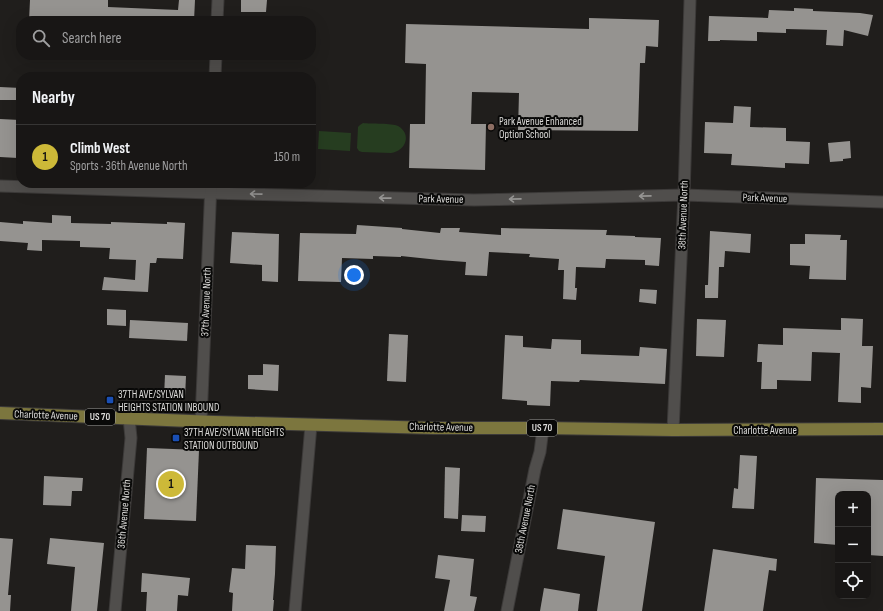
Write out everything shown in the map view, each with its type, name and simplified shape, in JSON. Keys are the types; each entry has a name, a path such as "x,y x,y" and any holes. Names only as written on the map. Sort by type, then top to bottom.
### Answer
{"main road":[{"name":"Charlotte Avenue","path":"0,413 433,428 673,430 883,429"}],"street":[{"path":"217,16 218,0"},
{"name":"38th Avenue North","path":"673,430 684,195 690,0"},
{"path":"215,72 216,60"},
{"name":"Park Avenue","path":"0,186 16,186"},
{"name":"Park Avenue","path":"211,188 474,200 684,195 883,202"},
{"name":"37th Avenue North","path":"201,421 211,188"},
{"name":"36th Avenue North","path":"115,611 131,438 129,418"},
{"path":"295,611 311,424"},
{"name":"38th Avenue North","path":"506,611 535,469 540,452 543,428"}],"green space":[{"path":"363,123 398,126 405,133 406,138 403,146 396,152 391,153 359,151 357,148 358,127"},
{"path":"319,131 351,133 350,151 318,149"}],"building":[{"path":"30,0 108,0 108,7 178,10 179,0 195,0 194,16 29,16"},
{"path":"241,0 267,0 266,12 241,12"},
{"path":"794,8 813,9 813,11 873,15 868,36 844,30 843,46 826,45 827,30 786,29 786,33 757,32 757,41 708,41 709,16 768,18 769,10 794,11"},
{"path":"589,18 659,20 658,47 646,46 645,63 640,63 638,131 518,130 519,93 472,92 471,124 486,124 485,170 409,168 410,124 425,124 426,64 405,63 406,24 589,29"},
{"path":"0,87 16,88 16,100 0,100"},
{"path":"734,106 751,107 750,127 786,128 786,141 810,142 809,164 785,163 785,168 731,165 732,154 704,153 705,122 733,123"},
{"path":"0,119 16,120 16,158 0,157"},
{"path":"850,141 851,158 843,159 843,161 830,162 828,143"},
{"path":"52,215 71,216 71,223 185,223 183,259 157,258 156,263 150,263 148,292 102,290 104,277 135,280 136,260 109,259 110,248 80,247 80,241 42,240 42,251 27,250 28,243 0,241 0,222 23,224 23,221 52,223"},
{"path":"357,225 402,228 440,233 441,228 460,228 459,232 501,235 501,228 607,230 606,235 661,238 659,266 645,265 645,260 606,259 605,268 576,267 576,300 563,299 564,270 558,270 559,259 529,257 530,254 489,252 487,276 465,275 466,262 401,256 373,256 373,259 342,258 341,282 298,281 300,233 356,234"},
{"path":"710,231 751,234 750,253 725,251 724,267 719,267 718,298 705,298 705,285 708,285"},
{"path":"232,232 279,234 278,282 262,281 262,265 230,263"},
{"path":"805,234 841,235 840,240 847,240 846,280 809,279 810,266 790,265 790,244 805,244"},
{"path":"640,289 657,290 656,304 639,302"},
{"path":"107,309 126,310 126,326 107,325"},
{"path":"841,318 863,319 862,346 873,346 871,388 861,387 861,403 838,402 840,353 812,352 811,381 777,380 777,389 761,389 762,362 757,362 758,344 783,345 783,328 841,330"},
{"path":"697,319 726,320 724,357 696,356"},
{"path":"130,320 188,323 187,341 129,338"},
{"path":"389,334 408,335 406,382 387,381"},
{"path":"505,335 523,336 523,347 551,349 552,339 581,340 581,354 639,356 640,347 667,349 665,384 580,380 579,382 551,381 550,406 527,405 527,401 502,399"},
{"path":"263,364 279,365 278,391 248,389 248,375 263,375"},
{"path":"165,375 186,376 185,398 164,397"},
{"path":"147,448 199,450 196,521 144,519"},
{"path":"740,455 757,456 754,509 732,508 734,488 738,489"},
{"path":"445,467 460,468 458,519 444,518"},
{"path":"44,476 83,478 82,491 72,491 71,506 43,505"},
{"path":"816,478 883,480 883,556 871,555 871,491 835,491 835,545 814,543"},
{"path":"563,509 655,522 642,611 597,611 605,556 557,549"},
{"path":"462,515 486,516 485,532 461,531"},
{"path":"0,538 13,539 8,595 11,595 10,611 0,611"},
{"path":"50,538 104,543 97,611 71,611 75,567 47,564"},
{"path":"246,545 276,546 273,611 232,611 233,593 229,592 232,568 245,569"},
{"path":"713,549 777,559 776,571 769,570 763,611 704,611"},
{"path":"438,555 474,559 470,596 477,597 474,611 444,611 450,580 435,578"},
{"path":"142,573 190,578 188,596 178,595 177,611 146,611 147,592 141,592"},
{"path":"544,588 580,594 578,611 540,611"}],"place":[{"name":"Park Avenue Enhanced Option School","path":"491,127"},
{"name":"37TH AVE/SYLVAN HEIGHTS STATION INBOUND","path":"110,400"},
{"name":"37TH AVE/SYLVAN HEIGHTS STATION OUTBOUND","path":"176,438"},
{"name":"Climb West","path":"171,484"}]}
